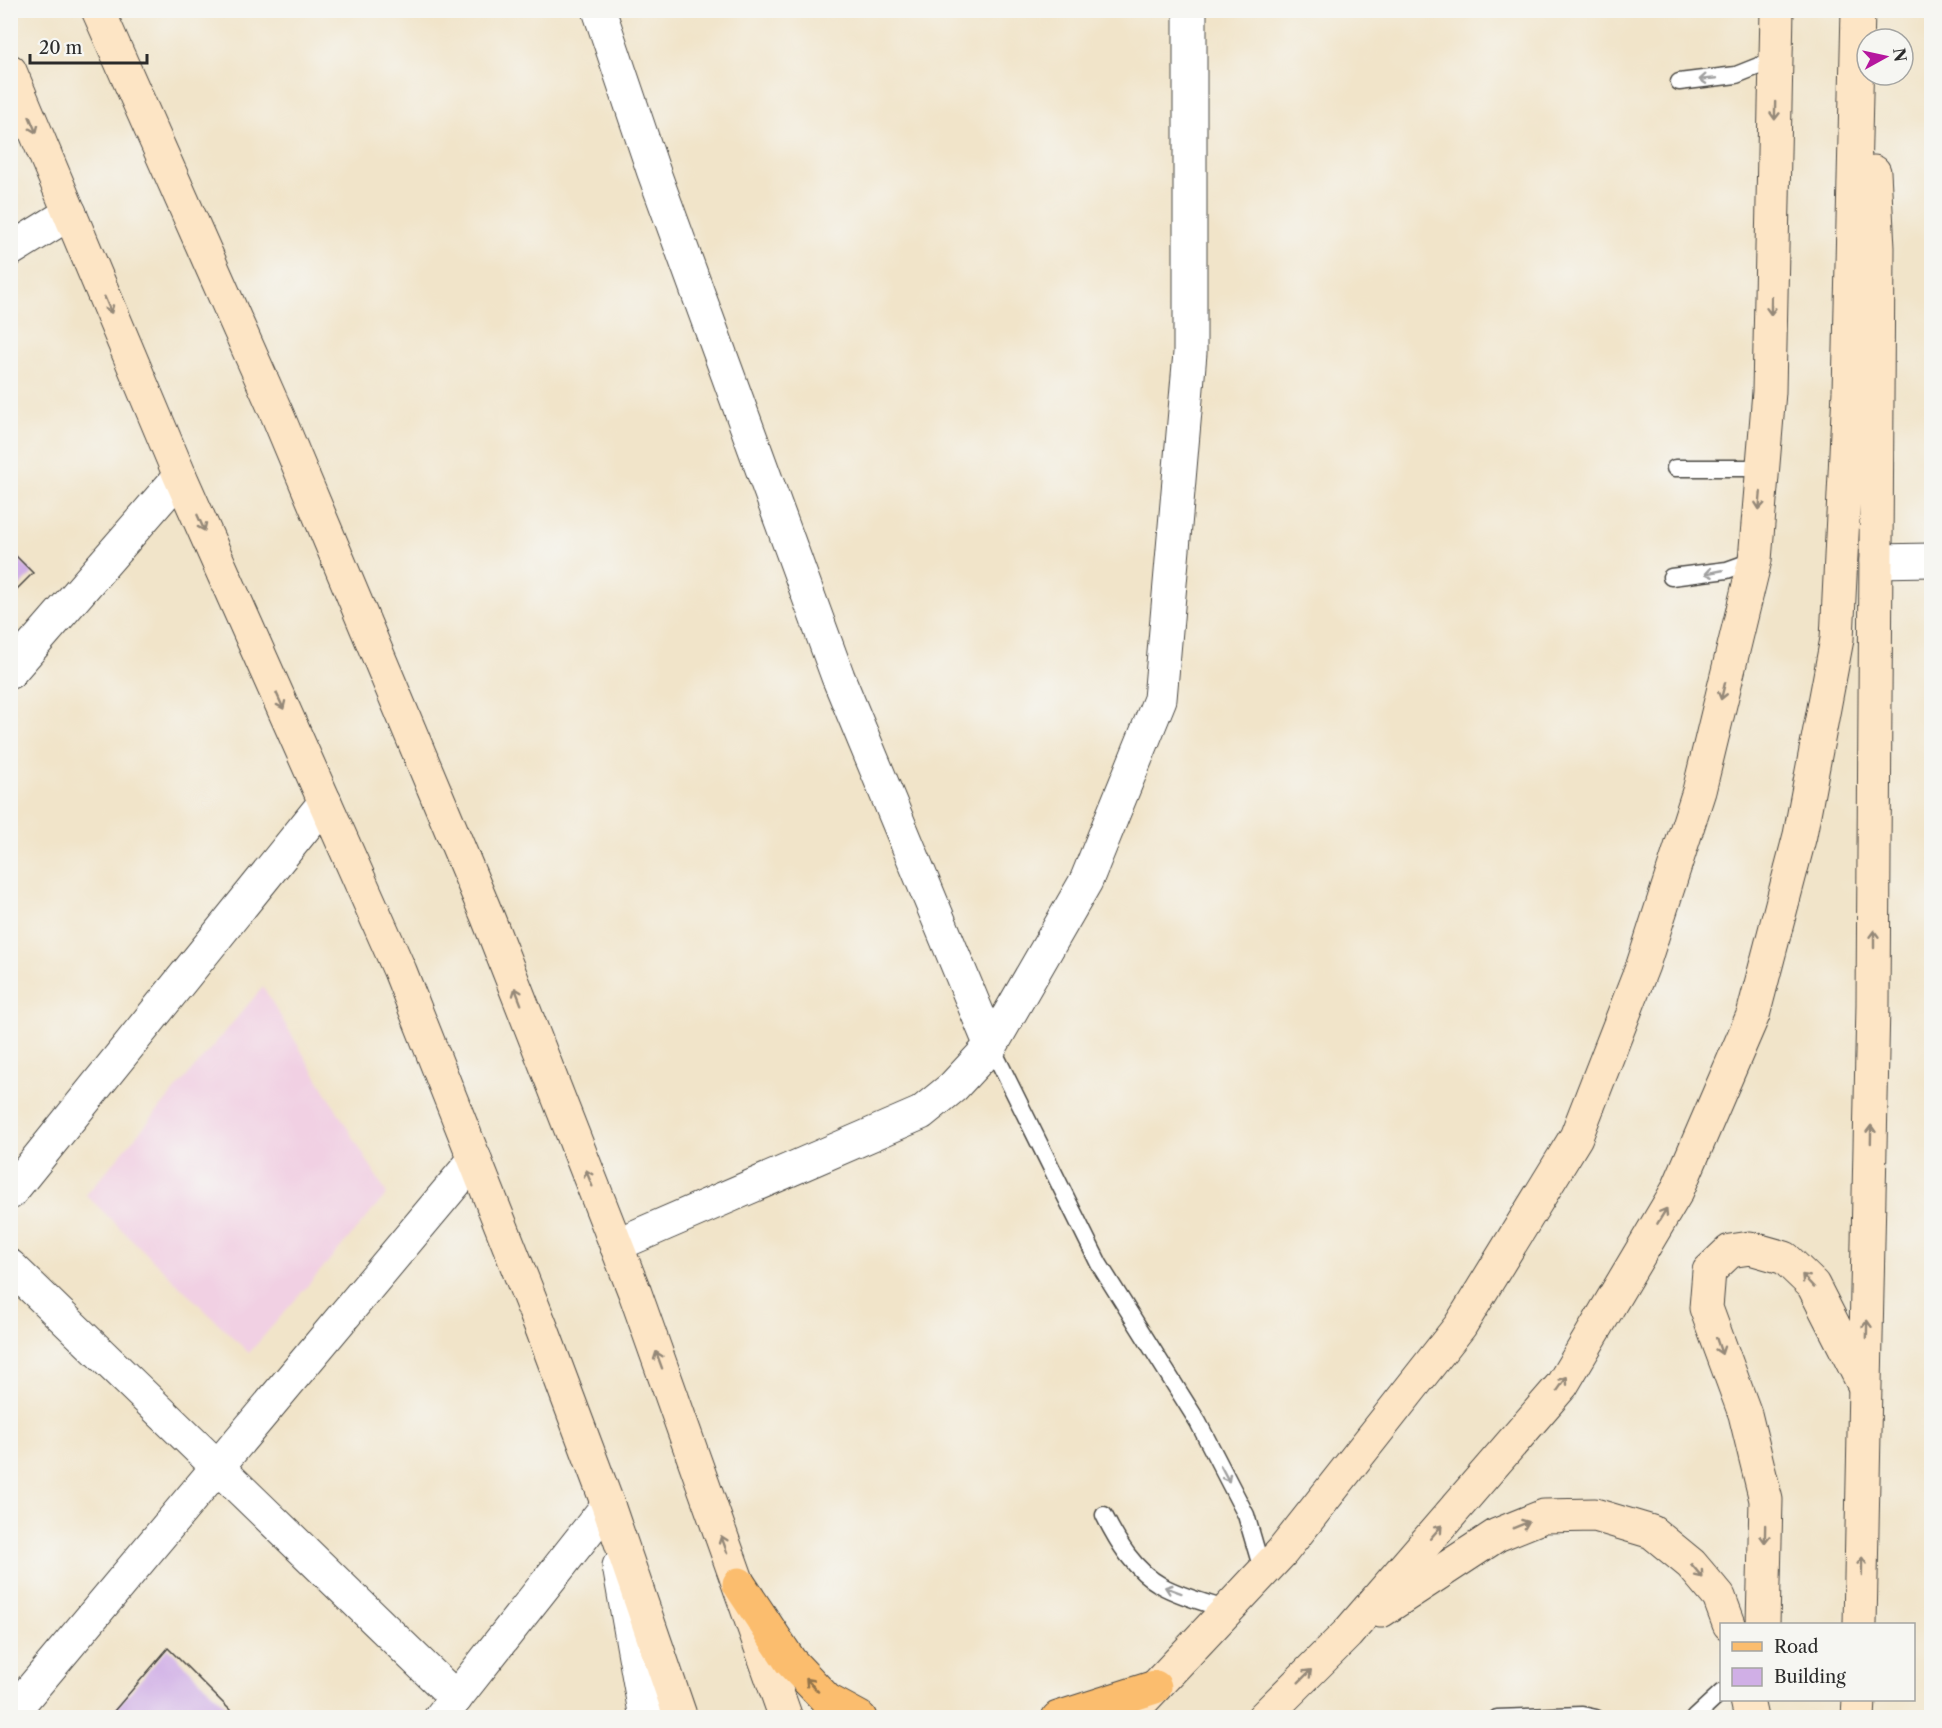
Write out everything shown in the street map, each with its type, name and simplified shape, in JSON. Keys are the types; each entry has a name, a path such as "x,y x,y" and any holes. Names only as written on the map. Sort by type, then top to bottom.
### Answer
{"main road":[{"path":"99,10 291,447 483,907 635,1293 786,1718"},
{"path":"1126,1718 1282,1552 1460,1326 1576,1137 1643,965 1699,791 1755,560 1769,392 1777,10"},
{"path":"1263,1718 1347,1634 1562,1385 1677,1191 1753,1015 1800,835 1837,639 1849,391 1858,10"},
{"path":"1867,10 1868,27"},
{"path":"10,71 180,476 400,971 542,1329 608,1505 681,1718"},
{"path":"1860,1623 1874,992 1878,248 1871,87"},
{"path":"1763,1623 1766,1500 1745,1414 1706,1308 1709,1272 1730,1251 1750,1248 1785,1258 1813,1285 1865,1387"},
{"path":"1347,1634 1497,1535 1544,1516 1554,1515 1595,1515 1652,1532 1698,1572 1719,1598 1730,1623"},
{"path":"739,1584 790,1661 827,1700 860,1718"},
{"path":"1058,1718 1155,1687"},
{"path":"1747,1701 1751,1718"},
{"path":"1761,1701 1761,1718"},
{"path":"1858,1718 1859,1701"}],"street":[{"path":"599,10 653,170 838,676 991,1046"},
{"path":"616,1245 921,1113 953,1087 991,1046 1086,881 1160,699 1190,354 1190,10"},
{"path":"10,250 70,213"},
{"path":"10,672 180,476"},
{"path":"1876,561 1932,560"},
{"path":"10,1193 325,802"},
{"path":"10,1715 475,1159"},
{"path":"10,1266 218,1467 448,1708 608,1505"},
{"path":"608,1505 646,1718"}],"lane":[{"path":"1679,82 1736,75 1776,59"},
{"path":"1675,468 1763,468"},
{"path":"1671,577 1727,570 1755,560"},
{"path":"991,1046 1099,1264 1198,1422 1246,1515 1263,1573"},
{"path":"1104,1515 1119,1544 1140,1570 1164,1587 1228,1610"},
{"path":"1694,1718 1720,1694"},
{"path":"1497,1718 1582,1715 1596,1718"}],"shaded area":[{"path":"263,987 387,1194 249,1353 86,1195"}],"building":[{"path":"10,550 33,573 10,596"},
{"path":"168,1648 238,1718 108,1718"}]}
